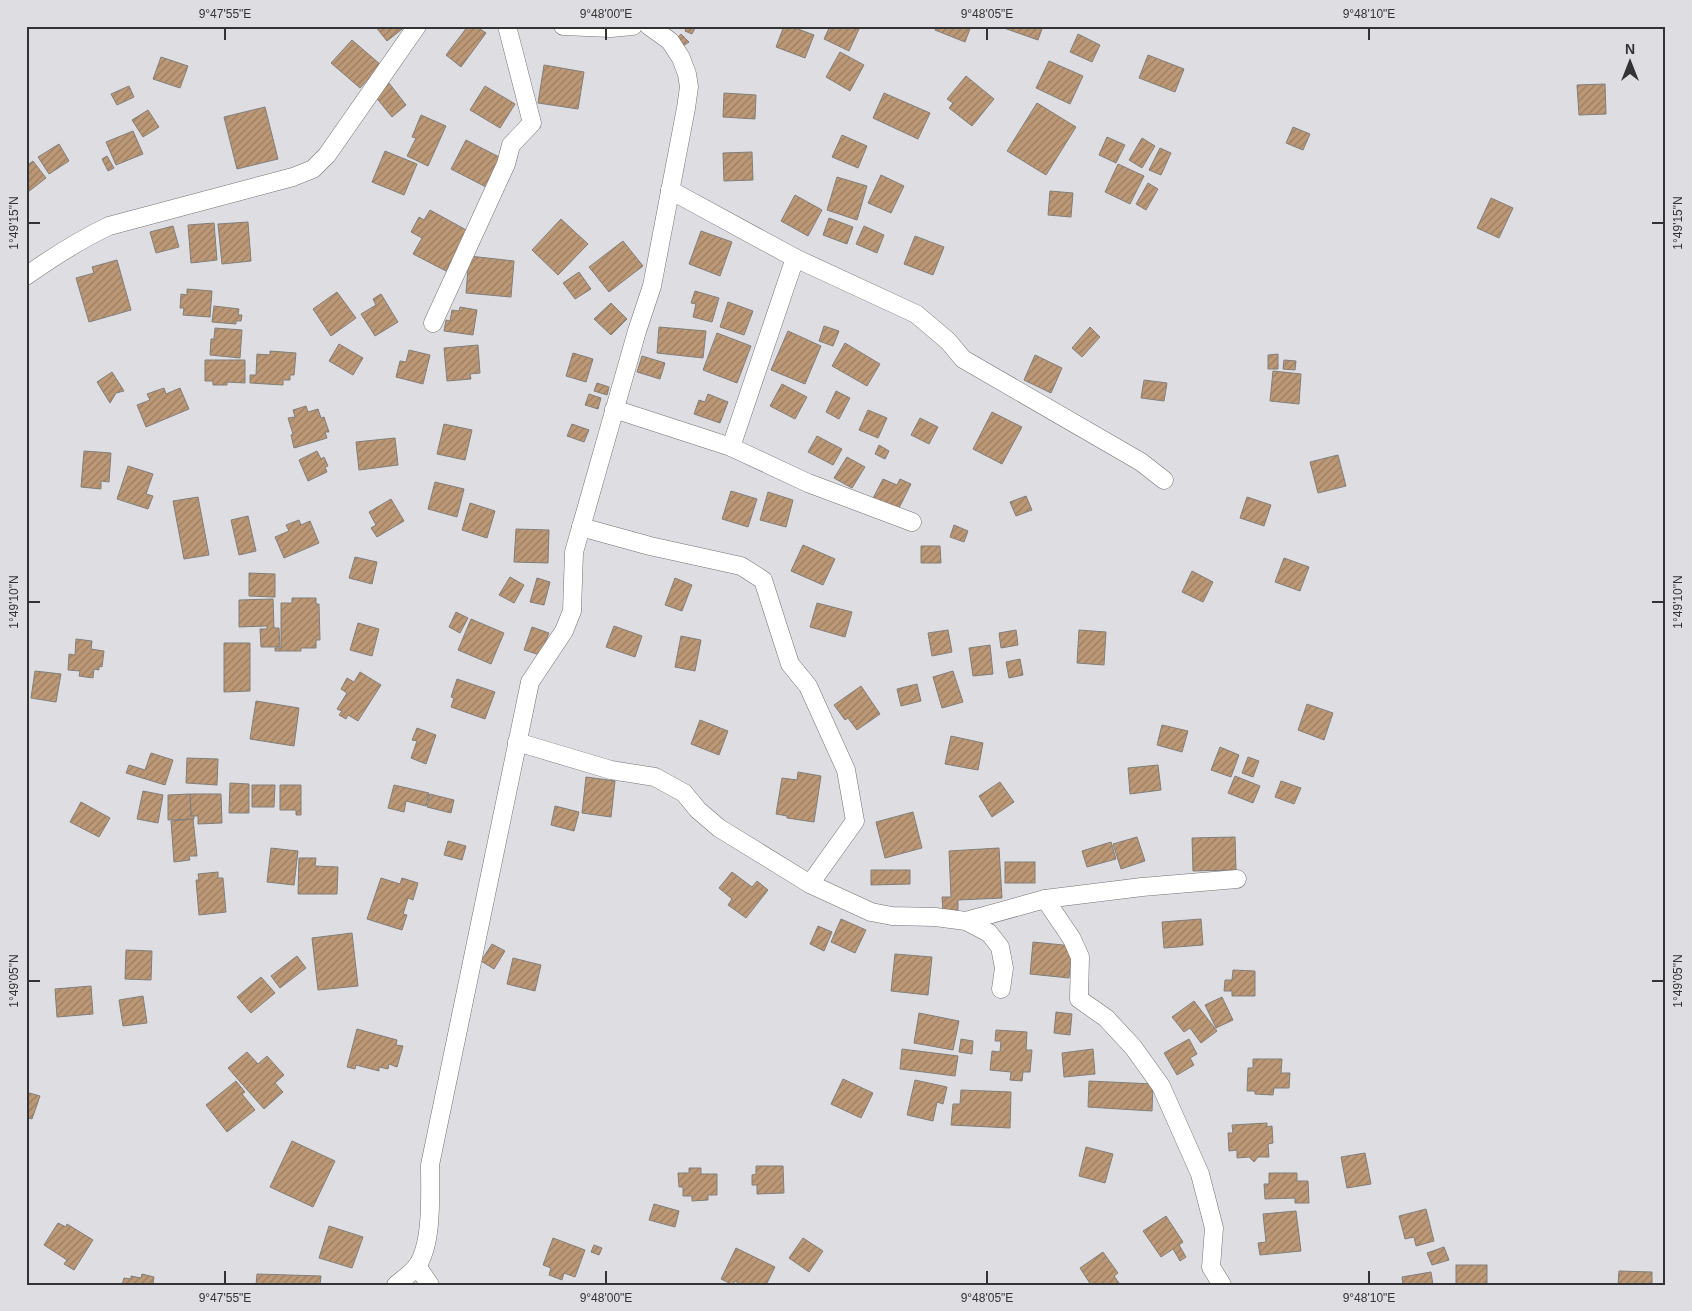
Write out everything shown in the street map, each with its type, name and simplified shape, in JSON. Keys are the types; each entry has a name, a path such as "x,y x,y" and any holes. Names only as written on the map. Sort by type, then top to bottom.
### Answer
{"street":[{"path":"26,276 66,248 109,226 313,169 327,155 417,26"},
{"path":"433,323 506,164 511,145 532,123 507,26"},
{"path":"562,26 611,28 633,26"},
{"path":"396,1285 417,1266 426,1246 429,1216 430,1165 530,682 564,631 572,611 574,552 614,409 652,286 686,108 688,80 681,58 670,41 649,26"},
{"path":"670,190 795,258 916,314 948,341 963,359 1141,462 1164,480"},
{"path":"731,447 795,258"},
{"path":"614,409 731,447 808,483 912,522"},
{"path":"581,527 650,546 741,566 763,580 790,664 808,686 846,770 855,821 810,884"},
{"path":"517,742 611,770 655,777 684,793 698,810 719,828 810,884 870,912 892,916 935,917 966,922 989,933 1000,947 1004,968 1001,989"},
{"path":"966,922 1045,899 1142,886 1237,879"},
{"path":"1045,899 1072,940 1080,957 1079,999 1106,1018 1120,1032 1161,1086 1200,1174 1214,1228 1211,1266 1222,1285"},
{"path":"417,1266 430,1285"}],"building":[{"path":"375,26 406,26 387,41"},
{"path":"468,26 476,26 486,33 461,67 446,55"},
{"path":"687,26 696,26 692,34 685,31"},
{"path":"784,26 790,26 814,35 805,58 776,47"},
{"path":"830,26 852,26 859,29 849,51 824,39"},
{"path":"937,26 971,26 965,42 935,30"},
{"path":"1005,26 1043,26 1038,40 1004,28"},
{"path":"681,34 689,42 683,46 676,39"},
{"path":"1078,34 1100,45 1092,62 1070,52"},
{"path":"352,40 381,65 360,88 331,63"},
{"path":"840,52 864,65 850,91 826,77"},
{"path":"1148,55 1184,69 1175,92 1139,78"},
{"path":"161,57 188,66 180,88 153,79"},
{"path":"1049,61 1083,76 1070,104 1036,88"},
{"path":"544,65 584,72 578,109 538,103"},
{"path":"966,76 994,99 972,126 949,108 953,103 947,99"},
{"path":"389,83 406,105 392,117 374,95"},
{"path":"1605,84 1606,114 1579,115 1577,85"},
{"path":"129,86 134,97 117,105 111,94"},
{"path":"485,86 515,104 500,128 470,110"},
{"path":"724,93 756,95 755,119 723,117"},
{"path":"884,93 930,113 918,139 873,118"},
{"path":"1037,103 1076,127 1046,175 1007,151"},
{"path":"265,107 278,159 237,169 224,117"},
{"path":"148,110 159,127 143,137 132,120"},
{"path":"421,115 446,126 428,166 407,156 416,138 412,137"},
{"path":"1293,127 1310,134 1303,150 1286,143"},
{"path":"133,131 143,154 116,165 106,142"},
{"path":"842,135 867,146 858,168 832,157"},
{"path":"1107,137 1125,145 1116,163 1099,155"},
{"path":"1142,138 1155,146 1142,168 1129,160"},
{"path":"466,140 503,159 488,188 451,169"},
{"path":"59,144 69,161 49,174 38,157"},
{"path":"1160,148 1171,153 1161,175 1149,170"},
{"path":"385,151 417,164 404,195 372,182"},
{"path":"752,152 753,180 724,181 723,153"},
{"path":"107,156 114,168 108,171 102,159"},
{"path":"33,161 46,178 28,192 26,189 26,166"},
{"path":"1118,164 1144,176 1130,204 1105,192"},
{"path":"881,175 904,186 891,213 868,203"},
{"path":"837,177 867,186 857,220 827,210"},
{"path":"1148,183 1158,189 1146,210 1136,204"},
{"path":"1050,191 1073,193 1071,217 1048,215"},
{"path":"795,195 822,210 808,236 781,221"},
{"path":"1491,198 1513,208 1499,238 1477,228"},
{"path":"430,210 468,231 446,271 413,254 422,238 411,232 419,217 424,220"},
{"path":"829,218 853,227 847,244 823,235"},
{"path":"561,219 588,244 558,275 532,250"},
{"path":"248,222 251,261 222,264 218,224"},
{"path":"214,223 217,260 191,263 188,225"},
{"path":"173,226 179,247 156,253 150,232"},
{"path":"864,226 884,235 877,253 856,244"},
{"path":"701,231 732,242 720,276 689,264"},
{"path":"915,236 944,247 933,275 904,264"},
{"path":"623,241 643,266 609,292 589,267"},
{"path":"469,256 514,261 511,297 466,293"},
{"path":"117,260 131,310 89,322 76,278 94,273 92,267"},
{"path":"579,272 591,289 575,299 563,283"},
{"path":"187,289 212,291 210,317 183,315 184,308 180,308 181,294 187,295"},
{"path":"695,291 719,298 712,322 693,317 696,304 691,303"},
{"path":"337,292 356,318 331,336 313,309"},
{"path":"381,294 398,322 375,336 361,314 376,305 373,299"},
{"path":"728,302 753,311 744,335 720,327"},
{"path":"611,303 627,319 611,335 594,319"},
{"path":"214,306 239,309 238,315 242,315 241,321 236,321 236,324 212,322"},
{"path":"460,307 477,310 473,335 444,331 446,320 450,321 452,310 459,311"},
{"path":"824,326 839,331 833,346 819,341"},
{"path":"659,327 706,331 703,358 657,353"},
{"path":"1090,327 1100,337 1082,357 1072,348"},
{"path":"215,328 242,330 240,358 210,355 211,339 214,339"},
{"path":"788,331 821,346 805,384 771,370"},
{"path":"717,333 751,346 737,383 703,370"},
{"path":"845,343 880,364 867,386 832,366"},
{"path":"339,344 363,358 353,375 329,361"},
{"path":"478,345 480,373 470,374 471,379 447,381 444,348"},
{"path":"409,350 430,355 423,384 396,377 400,361 406,362"},
{"path":"270,351 296,353 294,375 290,375 290,380 283,380 283,385 250,383 250,375 256,375 257,354 270,355"},
{"path":"573,353 593,359 586,382 566,376"},
{"path":"1278,354 1278,369 1268,369 1268,355"},
{"path":"1035,355 1062,368 1051,393 1024,380"},
{"path":"642,356 665,363 660,379 637,372"},
{"path":"205,360 245,360 245,383 227,382 227,385 213,385 213,381 205,381"},
{"path":"1284,360 1296,361 1295,370 1283,369"},
{"path":"1273,371 1301,374 1299,404 1270,401"},
{"path":"112,372 124,391 116,393 110,403 97,382"},
{"path":"1144,380 1167,383 1164,401 1141,398"},
{"path":"597,383 609,387 607,395 594,391"},
{"path":"782,384 807,397 795,419 770,406"},
{"path":"164,388 166,394 180,388 189,409 146,427 137,405 150,400 147,394"},
{"path":"836,391 850,398 839,419 826,412"},
{"path":"589,394 601,398 598,409 585,405"},
{"path":"708,394 728,402 720,423 694,414 699,400 705,402"},
{"path":"306,406 308,412 318,409 321,418 324,417 329,432 325,432 327,438 294,448 291,435 293,434 288,418 295,417 293,410"},
{"path":"868,410 887,418 878,438 859,430"},
{"path":"992,412 1022,427 1002,464 973,449"},
{"path":"920,418 938,427 929,444 911,435"},
{"path":"444,424 472,430 465,460 437,454"},
{"path":"572,424 589,430 584,442 567,436"},
{"path":"817,436 842,449 833,465 808,452"},
{"path":"395,438 398,465 359,470 356,442"},
{"path":"879,445 889,451 885,459 875,454"},
{"path":"84,451 111,453 109,482 101,481 101,489 81,487"},
{"path":"317,451 321,459 324,457 328,466 325,467 327,472 308,481 299,460"},
{"path":"1338,455 1346,486 1318,493 1310,462"},
{"path":"847,457 865,467 852,488 834,478"},
{"path":"128,466 153,474 146,494 153,496 148,509 117,499"},
{"path":"883,479 897,485 900,479 911,484 897,512 872,500"},
{"path":"435,482 464,489 457,517 428,509"},
{"path":"731,491 757,499 748,527 722,519"},
{"path":"768,492 793,500 786,527 760,520"},
{"path":"1026,496 1032,510 1016,516 1010,502"},
{"path":"198,497 209,555 184,559 173,501"},
{"path":"1247,497 1271,505 1264,526 1240,518"},
{"path":"391,499 404,521 377,537 371,528 376,525 369,512"},
{"path":"470,503 495,511 487,538 462,530"},
{"path":"248,516 256,551 239,555 231,520"},
{"path":"299,520 301,525 310,521 319,543 284,558 275,537 289,531 286,525"},
{"path":"954,525 968,531 964,542 950,537"},
{"path":"516,529 549,530 548,563 514,562"},
{"path":"803,545 835,559 823,585 791,571"},
{"path":"921,546 940,546 941,563 921,563"},
{"path":"355,557 377,562 372,584 349,578"},
{"path":"1284,558 1309,567 1300,591 1275,582"},
{"path":"1192,571 1213,582 1203,602 1182,592"},
{"path":"249,573 275,574 275,597 249,596"},
{"path":"510,577 524,585 514,603 499,595"},
{"path":"537,578 550,582 544,605 530,602"},
{"path":"675,578 692,585 682,611 665,605"},
{"path":"292,598 316,598 316,604 319,604 320,640 316,640 316,648 301,648 301,651 275,651 275,648 281,648 281,603 292,603"},
{"path":"273,599 274,628 279,628 280,647 261,647 260,629 267,629 267,626 239,627 239,600"},
{"path":"817,603 852,612 845,637 810,627"},
{"path":"456,612 468,618 460,633 449,627"},
{"path":"471,619 504,633 491,664 458,650"},
{"path":"358,623 379,629 372,656 350,650"},
{"path":"614,626 642,636 635,657 606,647"},
{"path":"532,627 549,633 540,655 524,650"},
{"path":"948,630 952,652 932,656 928,633"},
{"path":"1016,630 1018,645 1001,648 999,633"},
{"path":"1079,630 1106,632 1104,665 1077,663"},
{"path":"681,636 701,640 695,671 675,667"},
{"path":"76,639 92,641 91,649 104,651 102,667 99,666 99,670 94,669 93,678 79,676 80,671 68,670 69,654 75,655"},
{"path":"224,643 250,643 250,691 224,692"},
{"path":"990,645 993,674 973,676 969,648"},
{"path":"1020,659 1023,675 1009,678 1006,662"},
{"path":"35,671 61,674 56,702 31,698"},
{"path":"953,671 963,702 942,708 933,677"},
{"path":"360,672 381,685 358,721 348,715 346,719 339,715 342,711 337,709 347,693 341,689 347,678 354,682"},
{"path":"457,679 495,692 485,719 451,707 454,698 451,697"},
{"path":"917,684 921,701 901,706 897,689"},
{"path":"861,686 880,714 857,730 848,718 845,720 834,705"},
{"path":"256,701 299,708 294,746 250,739"},
{"path":"1307,704 1333,713 1324,740 1298,730"},
{"path":"700,720 728,731 719,755 691,744"},
{"path":"1162,725 1188,731 1182,752 1157,745"},
{"path":"417,728 436,735 426,764 411,758 417,741 412,740"},
{"path":"951,736 983,743 978,770 945,764"},
{"path":"1220,747 1239,755 1231,777 1211,770"},
{"path":"151,753 173,760 165,785 126,773 129,765 145,770"},
{"path":"1248,757 1259,761 1253,777 1242,773"},
{"path":"187,758 218,759 217,785 186,783"},
{"path":"1158,765 1161,790 1130,794 1128,768"},
{"path":"798,772 821,776 814,822 787,818 787,816 776,814 782,778 797,780"},
{"path":"1235,776 1260,786 1253,803 1228,793"},
{"path":"586,777 615,781 611,817 582,813"},
{"path":"1281,781 1301,788 1294,804 1275,797"},
{"path":"1000,782 1014,802 992,817 979,796"},
{"path":"230,783 249,784 249,813 229,813"},
{"path":"252,785 275,785 274,807 252,807"},
{"path":"280,785 301,785 301,815 296,815 296,810 280,810"},
{"path":"394,785 429,793 426,806 406,801 404,812 388,808"},
{"path":"143,791 163,795 158,823 137,819"},
{"path":"190,794 221,794 222,823 198,824 198,816 191,816"},
{"path":"190,794 191,816 194,816 194,819 168,820 168,795"},
{"path":"430,794 454,800 451,813 427,807"},
{"path":"81,802 110,818 99,837 70,822"},
{"path":"555,806 579,812 574,831 551,825"},
{"path":"913,812 922,848 885,858 876,822"},
{"path":"193,819 197,856 189,856 190,860 174,862 171,821"},
{"path":"1137,837 1145,861 1121,869 1113,844"},
{"path":"1235,837 1236,870 1193,871 1192,838"},
{"path":"448,841 466,846 462,860 444,855"},
{"path":"1111,842 1116,859 1087,867 1082,851"},
{"path":"271,848 298,851 294,885 267,882"},
{"path":"999,848 1002,898 958,900 958,910 943,911 942,897 951,897 949,851"},
{"path":"299,858 316,858 315,866 338,867 337,894 298,894"},
{"path":"1005,862 1035,862 1035,883 1005,883"},
{"path":"871,870 910,870 910,884 871,885"},
{"path":"218,872 218,878 223,878 226,912 199,915 196,880 199,880 198,874"},
{"path":"732,872 752,887 757,881 768,890 746,918 728,905 732,899 719,888"},
{"path":"381,878 400,884 402,878 418,883 413,900 408,898 403,914 407,915 402,930 367,919"},
{"path":"841,919 866,930 855,953 831,942"},
{"path":"1201,919 1203,945 1164,948 1162,922"},
{"path":"818,926 832,932 824,951 810,944"},
{"path":"352,933 358,986 318,990 312,938"},
{"path":"1033,942 1073,946 1069,978 1030,974"},
{"path":"492,944 505,951 494,969 481,961"},
{"path":"126,950 152,951 151,980 125,979"},
{"path":"895,954 932,957 928,995 891,991"},
{"path":"297,956 306,968 280,988 271,976"},
{"path":"513,958 541,965 535,991 507,984"},
{"path":"1233,970 1255,971 1255,996 1232,996 1232,991 1224,991 1225,980 1232,980"},
{"path":"261,977 275,993 251,1013 237,997"},
{"path":"91,986 93,1014 57,1017 55,989"},
{"path":"143,996 147,1023 123,1026 119,1000"},
{"path":"1222,997 1233,1020 1216,1028 1205,1005"},
{"path":"1194,1001 1217,1031 1201,1043 1190,1028 1184,1032 1172,1017"},
{"path":"1056,1012 1072,1014 1070,1035 1054,1033"},
{"path":"919,1013 959,1021 953,1050 914,1043"},
{"path":"357,1029 397,1040 396,1045 403,1046 397,1067 389,1064 388,1069 379,1067 379,1071 356,1065 355,1069 347,1067"},
{"path":"996,1030 1027,1032 1026,1050 1032,1050 1030,1072 1023,1072 1022,1081 1010,1080 1011,1072 990,1070 992,1051 1000,1052 1001,1041 995,1041"},
{"path":"961,1039 973,1041 972,1054 959,1052"},
{"path":"1189,1039 1197,1054 1190,1058 1194,1065 1177,1075 1164,1053"},
{"path":"902,1049 958,1056 955,1076 900,1069"},
{"path":"1093,1049 1095,1074 1064,1077 1062,1053"},
{"path":"247,1052 258,1064 267,1056 284,1075 275,1083 283,1092 264,1109 228,1068"},
{"path":"1253,1059 1282,1059 1281,1073 1290,1073 1289,1088 1274,1088 1273,1095 1255,1094 1255,1091 1247,1091 1248,1068 1253,1068"},
{"path":"843,1079 873,1093 861,1118 831,1104"},
{"path":"915,1080 947,1087 943,1104 937,1102 933,1121 907,1115"},
{"path":"236,1081 245,1092 242,1094 255,1110 227,1132 206,1105"},
{"path":"1089,1081 1153,1084 1152,1111 1088,1107"},
{"path":"961,1090 1011,1092 1010,1128 951,1125 953,1104 960,1104"},
{"path":"26,1092 40,1096 32,1119 26,1117"},
{"path":"1267,1123 1267,1127 1272,1126 1273,1143 1268,1144 1269,1157 1258,1157 1254,1162 1249,1157 1237,1158 1237,1150 1229,1151 1228,1133 1233,1133 1232,1125"},
{"path":"292,1141 335,1161 313,1207 270,1187"},
{"path":"1086,1147 1113,1154 1105,1183 1079,1176"},
{"path":"1365,1153 1371,1184 1347,1188 1341,1157"},
{"path":"756,1166 783,1166 784,1193 757,1194 757,1185 752,1185 752,1175 756,1174"},
{"path":"689,1168 701,1168 701,1174 717,1174 717,1195 708,1195 708,1200 692,1201 692,1196 683,1196 683,1187 679,1187 678,1173 689,1173"},
{"path":"1269,1173 1297,1173 1297,1181 1308,1181 1309,1203 1295,1203 1295,1198 1265,1199 1264,1184 1269,1184"},
{"path":"654,1204 679,1211 675,1227 649,1220"},
{"path":"1426,1209 1434,1241 1416,1246 1414,1237 1405,1239 1399,1216"},
{"path":"1296,1211 1301,1251 1260,1255 1258,1243 1266,1242 1263,1214"},
{"path":"1166,1216 1183,1242 1179,1245 1186,1257 1180,1261 1173,1249 1161,1257 1143,1231"},
{"path":"58,1223 66,1227 67,1224 93,1240 74,1270 64,1264 67,1260 44,1245"},
{"path":"329,1226 363,1237 352,1268 319,1258"},
{"path":"553,1238 585,1250 575,1277 564,1273 562,1280 549,1275 551,1268 543,1265"},
{"path":"803,1238 823,1251 809,1272 789,1258"},
{"path":"594,1245 602,1248 599,1255 591,1252"},
{"path":"1444,1247 1449,1260 1432,1265 1427,1253"},
{"path":"736,1248 775,1267 766,1285 742,1285 735,1281 733,1285 721,1279"},
{"path":"1103,1252 1118,1273 1114,1276 1119,1283 1118,1285 1091,1285 1080,1268"},
{"path":"1456,1265 1487,1265 1487,1285 1456,1285"},
{"path":"1619,1271 1652,1272 1652,1285 1618,1285"},
{"path":"1431,1272 1433,1285 1403,1285 1402,1277"},
{"path":"142,1274 154,1277 153,1284 156,1285 122,1285 124,1278 131,1279 131,1276 141,1278"},
{"path":"257,1274 321,1276 320,1285 256,1285"}]}
